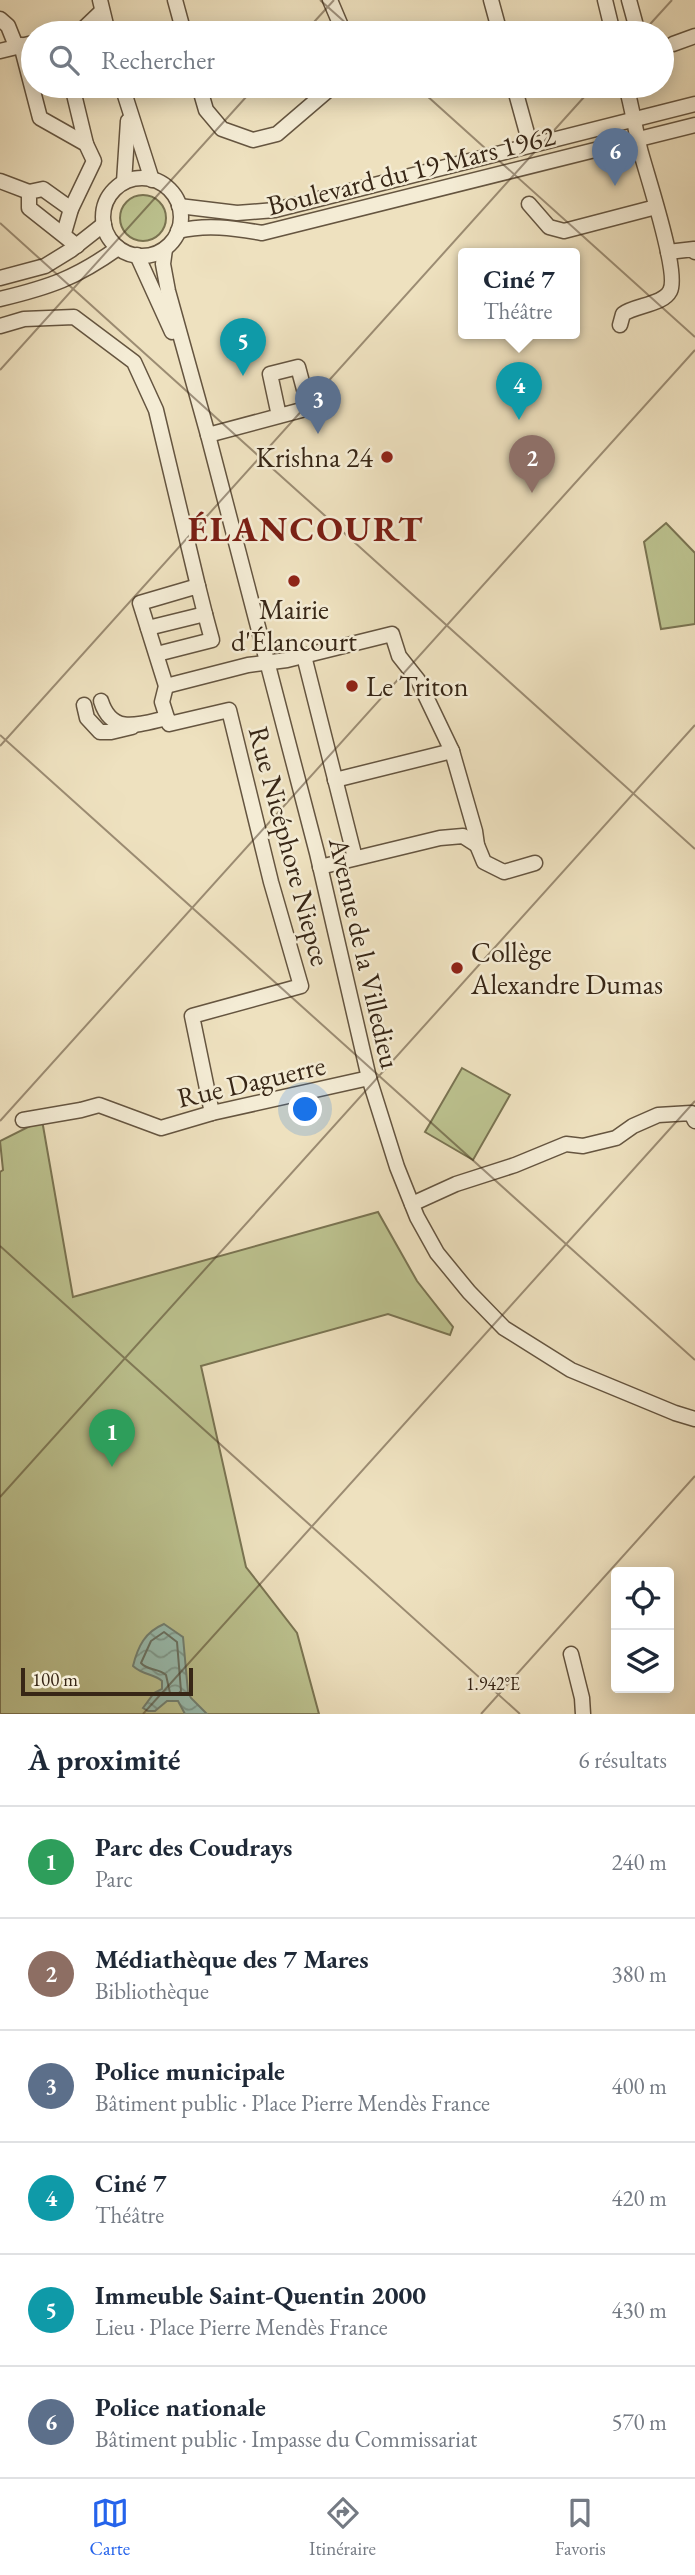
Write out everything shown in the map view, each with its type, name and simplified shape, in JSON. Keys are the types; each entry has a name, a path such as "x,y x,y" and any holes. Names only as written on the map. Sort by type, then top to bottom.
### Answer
{"street":[{"path":"175,0 181,21"},
{"path":"330,0 339,21"},
{"path":"491,0 497,21"},
{"path":"605,0 610,21"},
{"path":"629,0 635,21"},
{"path":"88,21 101,5"},
{"path":"0,19 21,42"},
{"path":"674,44 695,36"},
{"path":"0,51 21,45"},
{"path":"35,98 40,118 86,144"},
{"path":"64,233 71,209 94,161 86,144 75,98"},
{"path":"125,98 152,180"},
{"path":"203,98 206,110 222,129 253,140 277,134 319,98"},
{"path":"517,98 530,144"},
{"path":"620,325 623,314 627,311 664,298 670,293 672,286 668,252 629,98"},
{"name":"Boulevard du 19 Mars 1962","path":"179,206 237,213 275,209 695,104"},
{"path":"124,182 128,111"},
{"name":"Boulevard du 19 Mars 1962","path":"178,231 219,226 262,233 695,125"},
{"path":"133,179 152,180 169,189 179,206 181,214 178,231 165,248 146,256 137,256 118,248 107,233 104,224 105,204 124,182 133,179"},
{"path":"0,181 29,192 43,189 71,209"},
{"path":"29,192 29,208 64,233 77,246"},
{"path":"529,204 542,220 556,230 564,231 656,207"},
{"path":"0,278 45,266 77,246 104,224"},
{"path":"0,299 47,287 81,273 118,248"},
{"name":"Avenue de la Villedieu","path":"165,248 163,264 168,291 320,867 369,1078 397,1167 412,1204 437,1253 500,1324 571,1370 695,1419"},
{"path":"668,252 695,250"},
{"name":"Avenue de la Villedieu","path":"137,256 191,375"},
{"path":"0,326 24,319 74,317 134,362 156,410 212,640 157,654"},
{"path":"208,435 279,416"},
{"path":"84,705 88,718 100,732 111,733 167,718 162,702 166,686 140,603 198,586"},
{"path":"148,628 205,614"},
{"path":"166,686 392,634 399,656 418,680 452,751 484,862 504,872 535,863"},
{"path":"304,656 355,858"},
{"path":"102,701 104,710 114,720 132,727"},
{"name":"Rue Nicéphore Niepce","path":"167,718 169,724 229,710 271,882 301,986 192,1016 212,1114"},
{"path":"335,780 452,751"},
{"path":"320,867 440,838 463,836 477,845"},
{"name":"Rue Daguerre","path":"23,1120 99,1105 161,1128 369,1078"},
{"path":"412,1204 456,1184 515,1165 566,1144 583,1146 616,1138 633,1126 658,1115 693,1117"},
{"name":"Avenue de la Villedieu","path":"675,1413 695,1427"},
{"path":"570,1654 582,1698 583,1714"}],"green space":[{"path":"143,195 159,202 166,218 159,234 143,241 127,234 120,218 127,202"},
{"path":"666,523 695,553 695,624 661,629 644,542"},
{"path":"462,1068 510,1095 473,1160 425,1132"},
{"path":"42,1120 73,1297 378,1212 417,1281 453,1327 450,1335 388,1314 201,1366 246,1567 297,1633 319,1714 0,1714 0,1172 3,1170 0,1141"}],"water":[{"path":"164,1624 183,1637 188,1692 207,1714 185,1714 178,1701 167,1701 155,1711 143,1708 154,1693 162,1689 162,1681 133,1666 143,1640"}],"place":[{"name":"Police nationale","path":"615,186"},
{"name":"Immeuble Saint-Quentin 2000","path":"243,376"},
{"name":"Ciné 7","path":"519,420"},
{"name":"Police municipale","path":"318,434"},
{"name":"Krishna 24","path":"387,457"},
{"name":"Médiathèque des 7 Mares","path":"532,493"},
{"name":"Mairie d'Élancourt","path":"294,581"},
{"name":"Le Triton","path":"352,686"},
{"name":"Collège Alexandre Dumas","path":"457,968"},
{"name":"Parc des Coudrays","path":"112,1467"}],"district":[{"name":"ÉLANCOURT","path":"306,528"}]}
